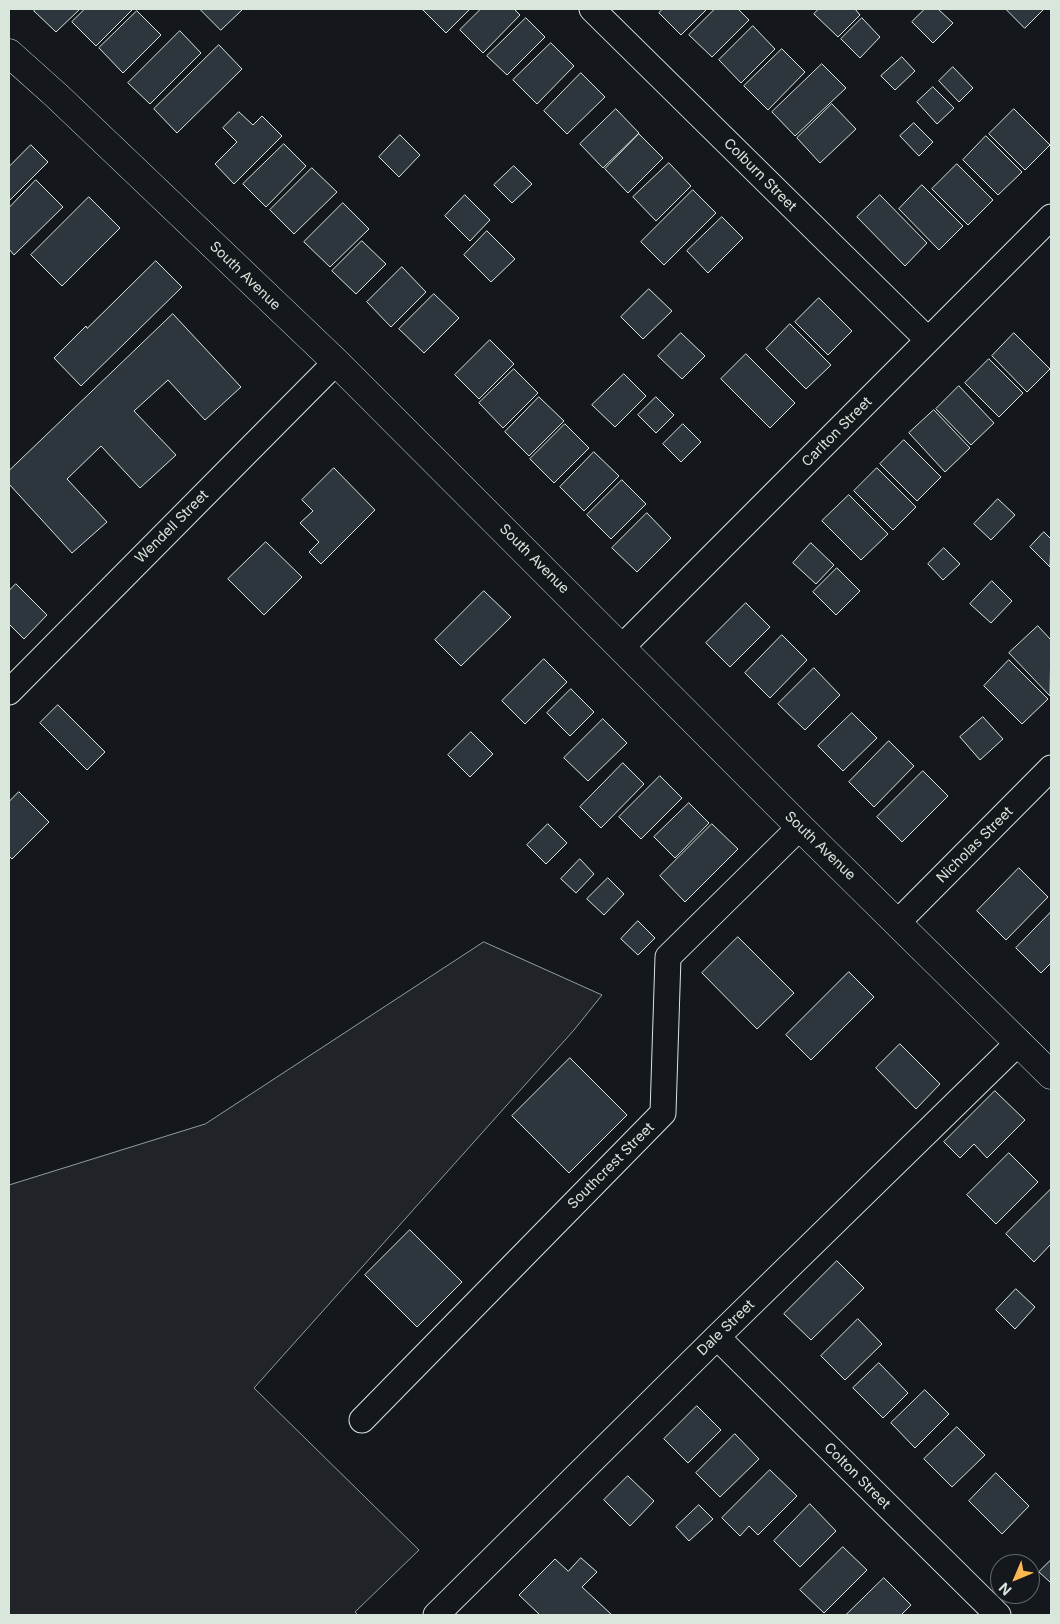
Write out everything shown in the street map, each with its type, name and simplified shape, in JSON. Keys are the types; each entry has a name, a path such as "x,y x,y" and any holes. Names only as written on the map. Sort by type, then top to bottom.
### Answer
{"street":[{"name":"Colburn Street","path":"592,9 928,340"},
{"name":"South Avenue","path":"9,53 57,96 336,362 800,827 1051,1075"},
{"name":"Carlton Street","path":"622,647 1051,217"},
{"name":"Wendell Street","path":"9,692 336,362"},
{"name":"Nicholas Street","path":"898,922 1051,768"},
{"name":"Southcrest Street","path":"362,1420 663,1113 668,957 800,827"},
{"name":"Dale Street","path":"436,1615 1019,1042"},
{"name":"Colton Street","path":"717,1337 998,1615"}],"shaded area":[{"path":"484,942 602,995 574,1030 254,1388 419,1550 355,1612 358,1615 9,1615 9,1185 205,1124"}],"building":[{"path":"36,9 80,9 56,32 34,11"},
{"path":"85,9 133,9 96,46 72,22"},
{"path":"200,9 243,9 221,30"},
{"path":"424,9 470,9 446,33"},
{"path":"481,9 514,9 520,15 483,53 460,30"},
{"path":"663,9 707,9 681,35 659,13"},
{"path":"715,9 738,9 749,20 712,57 689,35"},
{"path":"819,9 855,9 860,15 838,37 814,14"},
{"path":"925,9 938,9 953,23 933,43 912,22"},
{"path":"1006,9 1044,9 1025,28"},
{"path":"137,11 161,35 123,73 99,48"},
{"path":"526,18 545,37 507,75 487,56"},
{"path":"862,18 880,37 860,58 841,39"},
{"path":"753,26 775,49 741,83 719,60"},
{"path":"180,31 201,53 150,104 128,83"},
{"path":"551,43 574,66 537,104 513,80"},
{"path":"219,45 242,69 177,133 154,109"},
{"path":"782,49 805,72 768,110 744,86"},
{"path":"902,57 915,71 895,90 881,76"},
{"path":"822,64 846,88 795,136 772,112"},
{"path":"953,67 973,88 959,102 939,81"},
{"path":"581,73 605,97 567,134 544,111"},
{"path":"933,87 954,108 937,124 917,102"},
{"path":"832,104 856,129 820,163 797,138"},
{"path":"616,109 639,133 603,168 580,144"},
{"path":"1014,109 1050,145 1025,170 989,134"},
{"path":"239,112 253,125 262,116 282,136 234,184 215,164 237,142 223,128"},
{"path":"914,123 933,142 919,156 900,136"},
{"path":"639,134 663,158 628,193 605,169"},
{"path":"400,135 420,155 399,177 379,157"},
{"path":"986,136 1022,172 998,195 963,160"},
{"path":"284,144 306,166 266,207 243,184"},
{"path":"31,145 48,162 9,201 9,167"},
{"path":"669,163 691,186 656,221 633,197"},
{"path":"957,164 993,200 968,225 932,189"},
{"path":"514,166 532,184 512,203 494,185"},
{"path":"312,168 337,192 294,234 270,210"},
{"path":"36,180 63,207 14,255 9,249 9,208"},
{"path":"922,185 963,226 939,250 899,209"},
{"path":"693,190 716,213 664,265 641,242"},
{"path":"465,195 490,220 470,241 445,216"},
{"path":"880,195 927,243 905,266 857,217"},
{"path":"89,197 120,228 62,286 31,255"},
{"path":"343,203 369,229 330,267 304,242"},
{"path":"722,217 743,238 708,273 687,251"},
{"path":"487,231 515,259 491,282 464,255"},
{"path":"362,241 386,264 356,294 332,271"},
{"path":"156,261 182,287 81,386 54,358"},
{"path":"402,267 426,292 391,327 367,302"},
{"path":"649,289 672,311 643,339 621,317"},
{"path":"434,294 459,318 424,353 399,329"},
{"path":"819,298 852,331 828,355 795,322"},
{"path":"173,314 241,387 205,420 168,380 134,411 176,455 140,488 101,446 67,479 107,522 72,553 9,484 9,471"},
{"path":"790,324 831,365 806,389 766,349"},
{"path":"681,333 705,356 682,379 658,356"},
{"path":"1014,333 1050,369 1027,392 992,356"},
{"path":"490,340 514,364 479,399 455,375"},
{"path":"746,354 795,403 770,428 721,379"},
{"path":"989,359 1023,393 999,417 965,383"},
{"path":"514,369 538,393 503,428 479,403"},
{"path":"624,374 646,396 615,427 592,405"},
{"path":"959,386 994,423 971,445 936,409"},
{"path":"539,397 564,421 529,456 505,432"},
{"path":"656,397 674,415 656,433 638,415"},
{"path":"934,410 970,448 945,472 909,433"},
{"path":"565,424 589,448 554,483 530,459"},
{"path":"683,424 701,442 681,462 663,444"},
{"path":"904,440 941,477 917,501 880,464"},
{"path":"594,452 619,476 584,511 560,487"},
{"path":"334,468 375,510 321,564 309,552 319,542 300,523 313,511 302,500"},
{"path":"877,468 916,507 893,530 854,491"},
{"path":"622,480 646,504 611,539 587,515"},
{"path":"849,495 888,534 861,560 822,521"},
{"path":"998,499 1015,515 991,540 974,524"},
{"path":"647,513 671,538 637,572 612,548"},
{"path":"1044,532 1051,539 1050,567 1030,547"},
{"path":"266,542 302,577 264,615 228,579"},
{"path":"811,543 834,565 816,584 793,563"},
{"path":"944,548 960,564 943,580 928,564"},
{"path":"837,568 860,591 836,615 813,592"},
{"path":"992,581 1012,601 991,623 970,604"},
{"path":"16,584 47,615 24,639 9,624 9,591"},
{"path":"484,591 511,617 461,666 435,640"},
{"path":"746,603 770,627 730,667 706,643"},
{"path":"1038,626 1051,640 1050,696 1009,653"},
{"path":"782,635 807,660 770,698 745,673"},
{"path":"544,659 567,682 525,724 502,701"},
{"path":"1009,660 1048,699 1022,724 984,686"},
{"path":"814,668 840,695 805,730 778,704"},
{"path":"571,689 594,712 570,736 547,713"},
{"path":"58,705 105,752 87,770 40,723"},
{"path":"852,713 877,738 843,771 818,746"},
{"path":"983,717 1003,739 980,760 960,737"},
{"path":"603,719 627,743 588,781 564,758"},
{"path":"471,732 493,754 470,777 448,755"},
{"path":"889,741 914,766 874,807 849,782"},
{"path":"623,763 644,784 601,828 580,807"},
{"path":"923,771 948,796 902,842 877,817"},
{"path":"660,776 682,798 641,839 619,817"},
{"path":"19,792 49,822 12,859 9,856 9,802"},
{"path":"689,803 709,823 675,858 654,837"},
{"path":"548,824 567,843 546,864 527,845"},
{"path":"712,824 738,849 685,902 660,876"},
{"path":"580,859 594,874 576,893 561,879"},
{"path":"1019,868 1048,897 1006,940 977,911"},
{"path":"608,878 624,894 604,915 587,899"},
{"path":"1051,912 1051,963 1041,973 1016,948"},
{"path":"638,921 655,938 638,955 621,939"},
{"path":"738,937 794,993 757,1029 702,973"},
{"path":"849,972 874,997 811,1060 786,1035"},
{"path":"900,1044 940,1084 916,1109 876,1068"},
{"path":"570,1058 627,1115 569,1173 512,1116"},
{"path":"995,1091 1025,1120 987,1158 974,1144 960,1158 944,1142"},
{"path":"1009,1153 1038,1182 996,1224 967,1195"},
{"path":"1051,1189 1051,1244 1034,1262 1006,1234"},
{"path":"410,1230 462,1282 417,1327 365,1275"},
{"path":"837,1261 864,1288 811,1340 784,1314"},
{"path":"1016,1289 1035,1307 1015,1329 996,1310"},
{"path":"858,1319 882,1344 845,1380 821,1356"},
{"path":"879,1363 908,1393 883,1418 853,1388"},
{"path":"925,1390 949,1414 915,1448 891,1423"},
{"path":"697,1406 721,1430 688,1463 664,1439"},
{"path":"957,1427 985,1455 952,1487 924,1459"},
{"path":"735,1434 759,1459 720,1497 696,1473"},
{"path":"770,1470 797,1496 758,1535 749,1526 740,1536 722,1518"},
{"path":"996,1473 1029,1506 1002,1534 969,1501"},
{"path":"628,1476 654,1501 630,1526 604,1500"},
{"path":"810,1504 836,1531 800,1567 774,1541"},
{"path":"699,1505 713,1519 689,1541 676,1527"},
{"path":"843,1547 867,1570 824,1613 800,1590"},
{"path":"581,1558 597,1572 582,1587 612,1615 540,1615 519,1595 555,1559 568,1571"},
{"path":"1051,1560 1051,1583 1040,1573"},
{"path":"884,1578 911,1605 901,1615 846,1615"}]}
